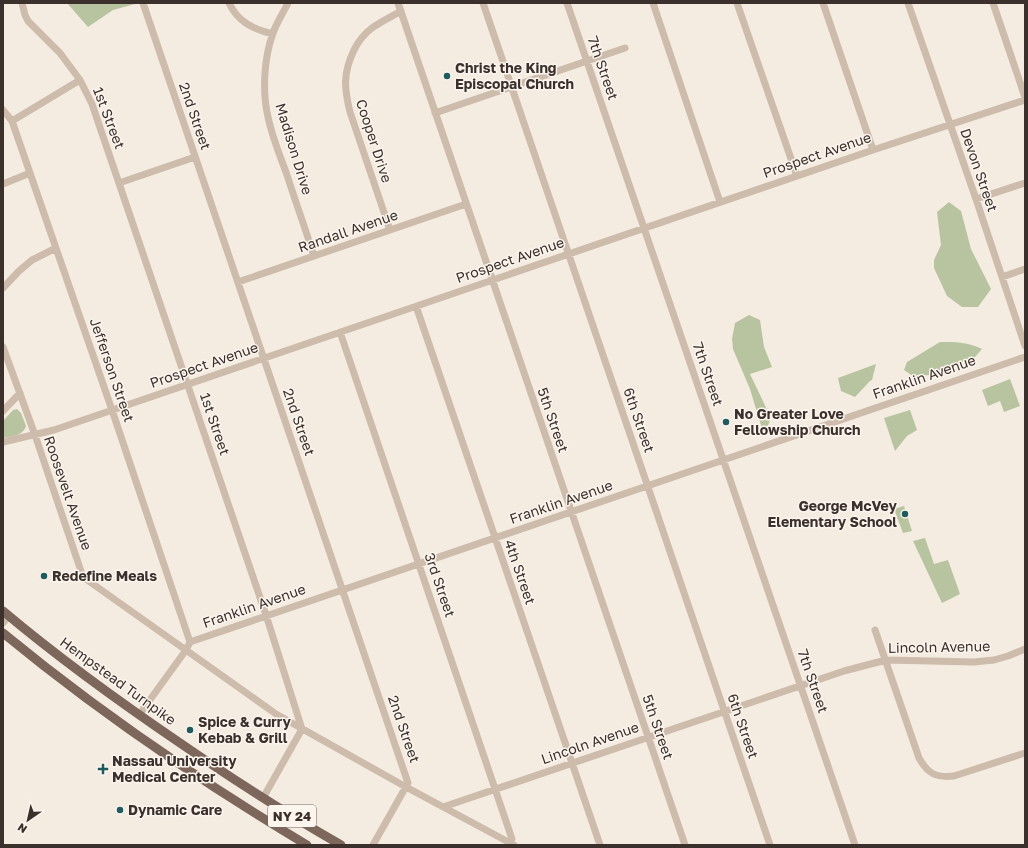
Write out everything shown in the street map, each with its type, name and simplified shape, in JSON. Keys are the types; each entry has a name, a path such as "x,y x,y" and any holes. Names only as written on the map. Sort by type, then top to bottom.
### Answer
{"main road":[{"name":"Hempstead Turnpike","path":"5,616 139,715 213,766 342,845"},
{"name":"NY 24","path":"3,633 48,670 128,729 228,797 307,845"}],"street":[{"name":"1st Street","path":"22,3 24,15 28,21 60,53 80,80 92,104 266,615 302,729"},
{"name":"2nd Street","path":"143,3 408,783 406,787"},
{"path":"229,3 232,10 251,27 273,34"},
{"name":"Madison Drive","path":"288,3 273,34 267,60 265,99 274,138 314,256"},
{"name":"5th Street","path":"398,3 685,845"},
{"name":"6th Street","path":"483,3 770,845"},
{"name":"7th Street","path":"567,3 855,845"},
{"path":"653,3 720,202"},
{"path":"737,3 797,176"},
{"path":"823,3 873,150"},
{"name":"Devon Street","path":"908,3 1025,346"},
{"path":"993,3 1025,98"},
{"name":"Cooper Drive","path":"390,230 350,112 346,97 345,83 348,61 357,44 372,28 401,11"},
{"path":"435,113 625,48"},
{"path":"12,121 80,80"},
{"name":"Prospect Avenue","path":"3,442 54,430 1025,98"},
{"name":"Jefferson Street","path":"3,110 12,121 190,642"},
{"path":"119,183 195,157"},
{"path":"3,184 30,173"},
{"path":"976,199 1025,183"},
{"name":"Randall Avenue","path":"238,282 466,204"},
{"path":"3,288 32,260 56,248"},
{"path":"1002,277 1025,269"},
{"name":"4th Street","path":"416,306 600,845"},
{"name":"3rd Street","path":"340,332 496,789 512,839 511,844"},
{"name":"Roosevelt Avenue","path":"3,347 35,435 83,577 276,714 511,844"},
{"name":"Franklin Avenue","path":"139,715 186,650 190,642 1025,357"},
{"path":"3,411 20,393"},
{"path":"876,630 923,767 932,774 944,777 954,776 1025,753"},
{"name":"Lincoln Avenue","path":"443,807 844,671 886,660 974,662 994,660 1025,649"},
{"path":"263,798 302,729"},
{"path":"373,845 406,787"}],"green space":[{"path":"67,3 135,4 113,10 88,27"},
{"path":"949,202 961,211 971,249 991,289 978,307 962,307 947,296 934,268 934,260 941,245 937,212"},
{"path":"749,315 760,320 764,347 772,367 750,374 771,418 764,435 750,389 733,349 732,339 735,323"},
{"path":"940,342 957,342 982,349 975,357 930,375 913,376 904,370 907,362"},
{"path":"876,364 872,380 855,397 841,391 838,378"},
{"path":"1010,379 1020,406 1004,412 1000,401 988,406 982,390"},
{"path":"17,409 21,413 26,426 25,429 20,434 3,438 3,421 13,410"},
{"path":"910,410 917,430 907,436 895,451 884,418"},
{"path":"904,506 912,531 903,533 894,509"},
{"path":"925,538 934,564 948,560 960,594 942,603 913,541"}],"place":[{"name":"Christ the King Episcopal Church","path":"447,76"},
{"name":"No Greater Love Fellowship Church","path":"726,422"},
{"name":"George McVey Elementary School","path":"905,514"},
{"name":"Redefine Meals","path":"44,576"},
{"name":"Spice & Curry Kebab & Grill","path":"190,730"},
{"name":"Nassau University Medical Center","path":"103,769"},
{"name":"Dynamic Care","path":"120,810"}]}
